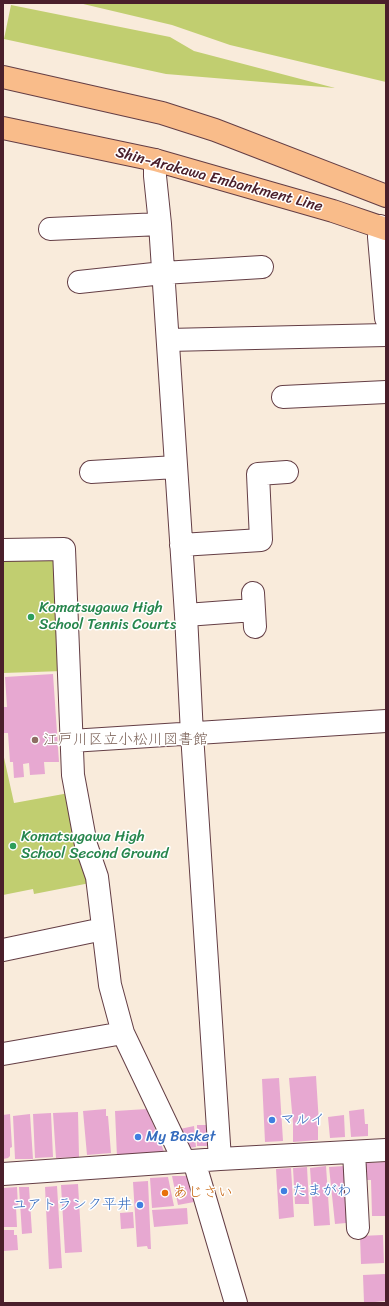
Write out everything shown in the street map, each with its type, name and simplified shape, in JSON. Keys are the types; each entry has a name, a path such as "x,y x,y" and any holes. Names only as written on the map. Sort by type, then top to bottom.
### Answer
{"main road":[{"path":"3,77 162,113 208,127 386,196"},
{"name":"Shin-Arakawa Embankment Line","path":"3,128 155,160 333,211 383,228"}],"street":[{"path":"155,160 186,615 192,734 220,1158"},
{"path":"50,229 160,224"},
{"path":"383,228 379,238 386,318"},
{"path":"79,282 163,273 262,266"},
{"path":"168,340 386,334"},
{"path":"283,397 386,392"},
{"path":"91,472 176,467"},
{"path":"181,545 261,540 258,474 287,472"},
{"path":"3,550 64,549 73,775 86,845 97,877 110,985 123,1033 188,1161 236,1303"},
{"path":"186,615 254,610"},
{"path":"71,741 386,721"},
{"path":"3,950 103,929"},
{"path":"3,1054 123,1033"},
{"path":"3,1174 220,1158 386,1150"},
{"path":"354,1152 358,1228"}],"green space":[{"path":"79,3 386,3 386,82 230,45 172,25"},
{"path":"11,5 170,37 194,51 335,88 166,74 4,39"},
{"name":"Komatsugawa High School Tennis Courts","path":"50,557 55,563 63,671 3,673 3,559"},
{"path":"3,753 14,803 69,793 90,883 34,894 33,889 3,895"}],"building":[{"path":"53,674 59,762 44,762 45,774 30,775 29,763 23,764 24,777 14,778 13,762 10,762 8,733 3,733 3,707 7,707 5,677"},
{"path":"316,1076 319,1124 318,1140 293,1142 289,1078"},
{"path":"279,1078 283,1141 265,1142 262,1079"},
{"path":"106,1109 111,1153 87,1155 83,1111"},
{"path":"147,1109 165,1154 117,1157 115,1111"},
{"path":"364,1109 365,1124 368,1124 368,1136 351,1137 349,1111"},
{"path":"78,1112 79,1157 56,1158 53,1113"},
{"path":"51,1113 53,1157 35,1158 33,1114"},
{"path":"10,1114 12,1147 10,1148 10,1156 3,1159 3,1115"},
{"path":"30,1114 33,1159 15,1159 13,1116"},
{"path":"344,1115 345,1137 330,1138 328,1117"},
{"path":"197,1125 210,1125 210,1146 197,1146"},
{"path":"194,1126 196,1147 189,1148 180,1129"},
{"path":"386,1162 386,1216 372,1216 371,1180 363,1180 363,1168 366,1163"},
{"path":"326,1166 330,1225 314,1226 310,1168"},
{"path":"344,1166 349,1215 346,1215 346,1223 335,1224 329,1167"},
{"path":"307,1167 309,1204 295,1204 293,1168"},
{"path":"291,1168 294,1217 279,1219 276,1169"},
{"path":"172,1176 189,1176 194,1202 178,1205"},
{"path":"168,1177 174,1206 152,1208 150,1178"},
{"path":"148,1181 151,1249 148,1249 147,1246 137,1247 133,1182"},
{"path":"78,1184 82,1252 65,1253 61,1185"},
{"path":"57,1186 62,1268 49,1269 45,1187"},
{"path":"17,1187 17,1227 3,1227 3,1188"},
{"path":"19,1187 29,1187 32,1233 22,1234"},
{"path":"187,1208 188,1224 154,1227 152,1210"},
{"path":"133,1212 134,1228 121,1229 120,1213"},
{"path":"3,1230 14,1230 14,1235 17,1235 18,1250 3,1251"},
{"path":"383,1235 384,1263 361,1264 360,1236"},
{"path":"385,1274 386,1301 364,1303 363,1275"}],"place":[{"name":"Komatsugawa High School Tennis Courts","path":"31,617"},
{"name":"江戸川区立小松川図書館","path":"35,740"},
{"name":"Komatsugawa High School Second Ground","path":"13,846"},
{"name":"マルイ","path":"272,1120"},
{"name":"My Basket","path":"138,1137"},
{"name":"たまがわ","path":"284,1191"},
{"name":"あじさい","path":"165,1193"},
{"name":"ユアトランク平井","path":"140,1205"}]}
